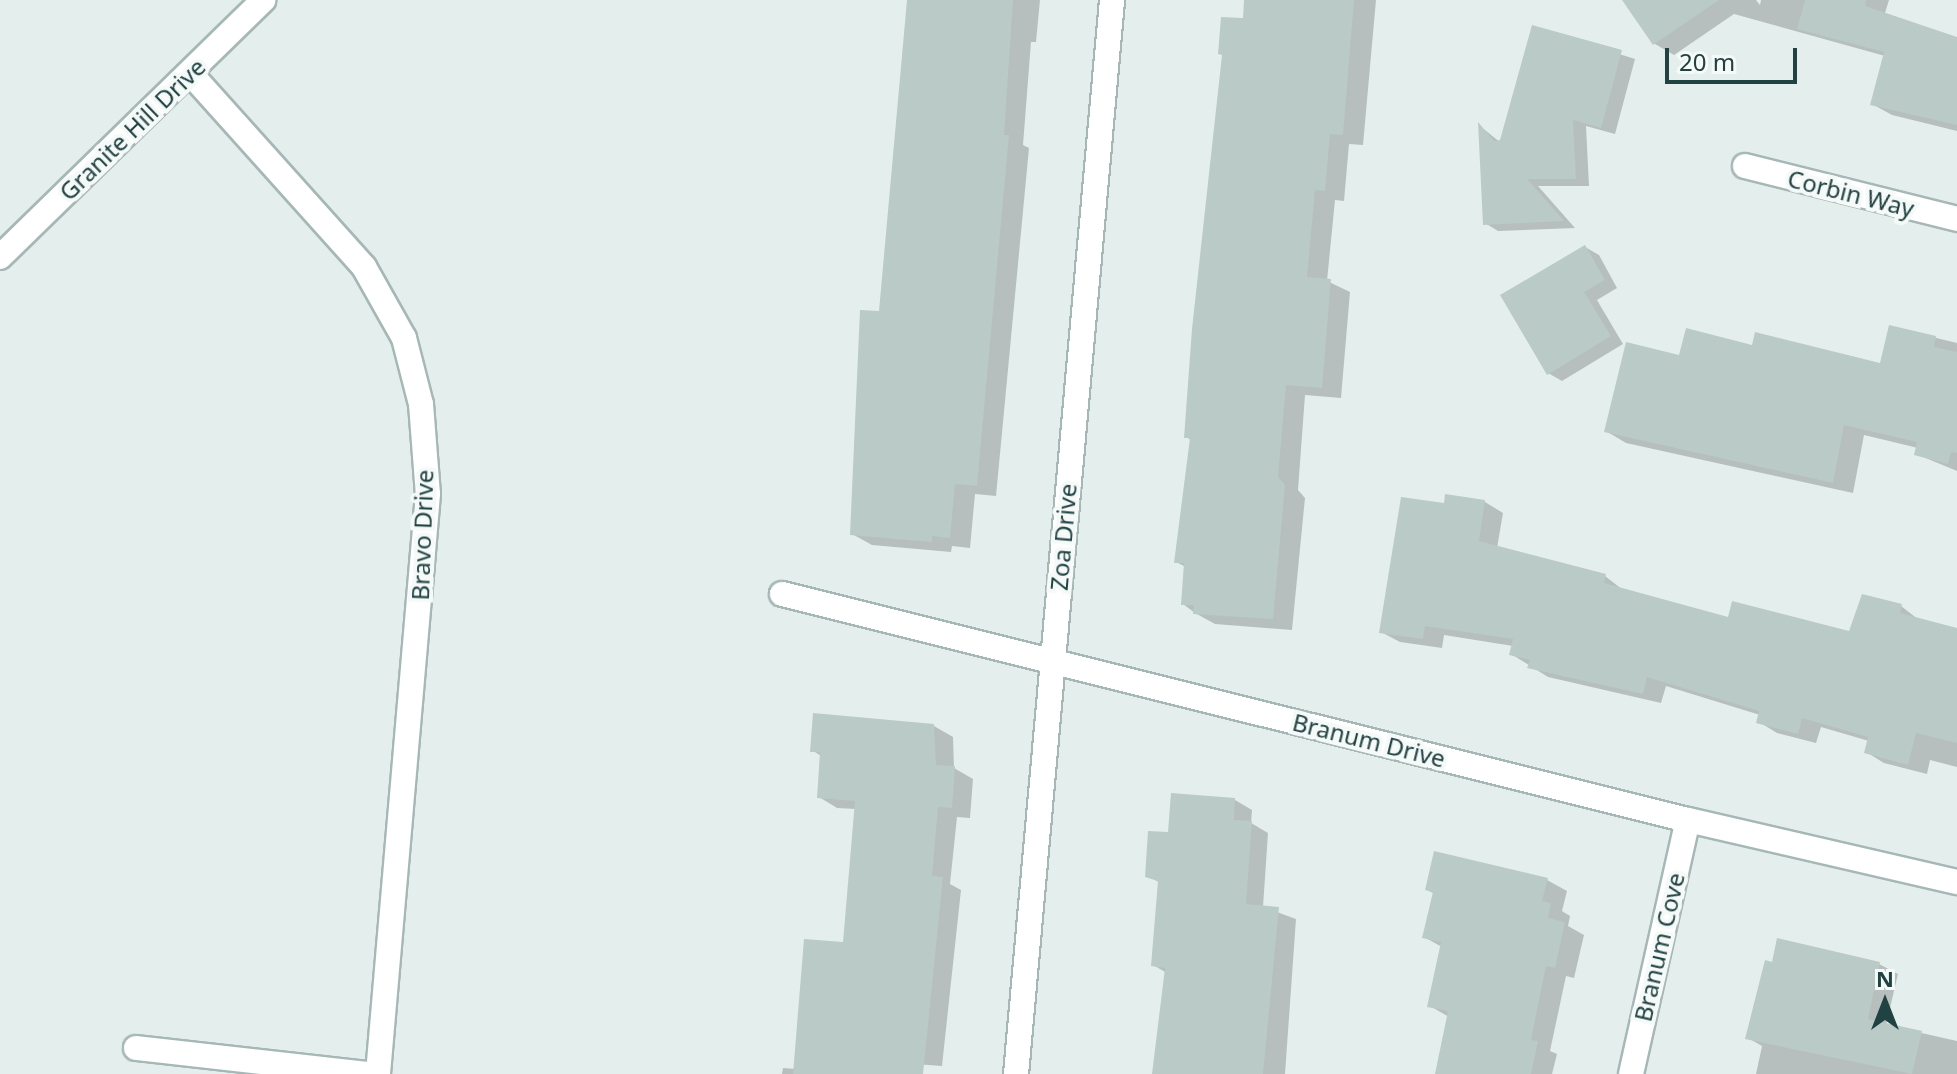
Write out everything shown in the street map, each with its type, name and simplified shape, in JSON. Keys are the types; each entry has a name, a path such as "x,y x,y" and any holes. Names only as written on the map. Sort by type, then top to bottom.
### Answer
{"street":[{"name":"Granite Hill Drive","path":"0,257 263,0"},
{"name":"Zoa Drive","path":"1016,1074 1112,0"},
{"name":"Bravo Drive","path":"190,73 364,267 404,338 421,404 428,494 378,1074"},
{"name":"Corbin Way","path":"1745,166 1957,219"},
{"name":"Branum Drive","path":"782,594 1688,820 1957,882"},
{"name":"Branum Cove","path":"1631,1074 1688,820"},
{"path":"136,1048 369,1074"}],"building":[{"path":"907,0 1013,0 1004,135 1009,135 977,486 955,484 950,538 932,536 932,542 850,535 860,310 879,311"},
{"path":"1244,0 1354,0 1343,135 1330,134 1325,191 1315,190 1307,277 1331,279 1322,388 1286,385 1278,477 1285,485 1273,619 1193,614 1194,605 1181,605 1184,563 1174,563 1190,438 1184,438 1192,329 1222,55 1218,54 1221,17 1243,18"},
{"path":"1622,0 1719,0 1653,45"},
{"path":"1805,0 1866,0 1865,6 1957,37 1957,125 1870,105 1884,52 1797,29"},
{"path":"1532,25 1622,50 1601,128 1573,120 1576,179 1527,179 1564,221 1483,225 1478,122 1494,141 1500,140"},
{"path":"1585,245 1605,280 1584,292 1611,336 1547,375 1500,295"},
{"path":"1889,325 1936,336 1934,347 1957,352 1957,453 1951,452 1948,464 1914,455 1917,442 1844,425 1833,483 1604,432 1626,342 1679,355 1686,328 1752,345 1755,332 1880,363"},
{"path":"1445,494 1485,500 1479,541 1606,574 1604,583 1728,617 1732,601 1849,631 1862,594 1902,604 1900,613 1957,628 1957,743 1916,733 1908,765 1864,753 1868,737 1802,718 1798,734 1756,723 1759,711 1647,677 1643,694 1527,668 1530,660 1509,655 1513,639 1425,626 1423,639 1379,633 1401,497 1444,503"},
{"path":"813,713 934,724 936,765 955,766 952,808 938,807 932,876 943,877 923,1074 793,1074 804,939 843,942 855,801 817,798 820,752 810,752"},
{"path":"1171,793 1235,798 1234,820 1252,821 1246,904 1279,907 1263,1074 1152,1074 1165,968 1151,966 1158,881 1145,877 1148,831 1168,832"},
{"path":"1434,851 1548,878 1542,901 1551,903 1548,918 1565,922 1555,968 1546,966 1531,1040 1538,1041 1531,1074 1435,1074 1448,1011 1427,1007 1441,942 1422,938 1433,892 1425,890"},
{"path":"1777,938 1880,962 1868,1019 1922,1031 1912,1074 1745,1039 1765,960 1772,962"}]}
